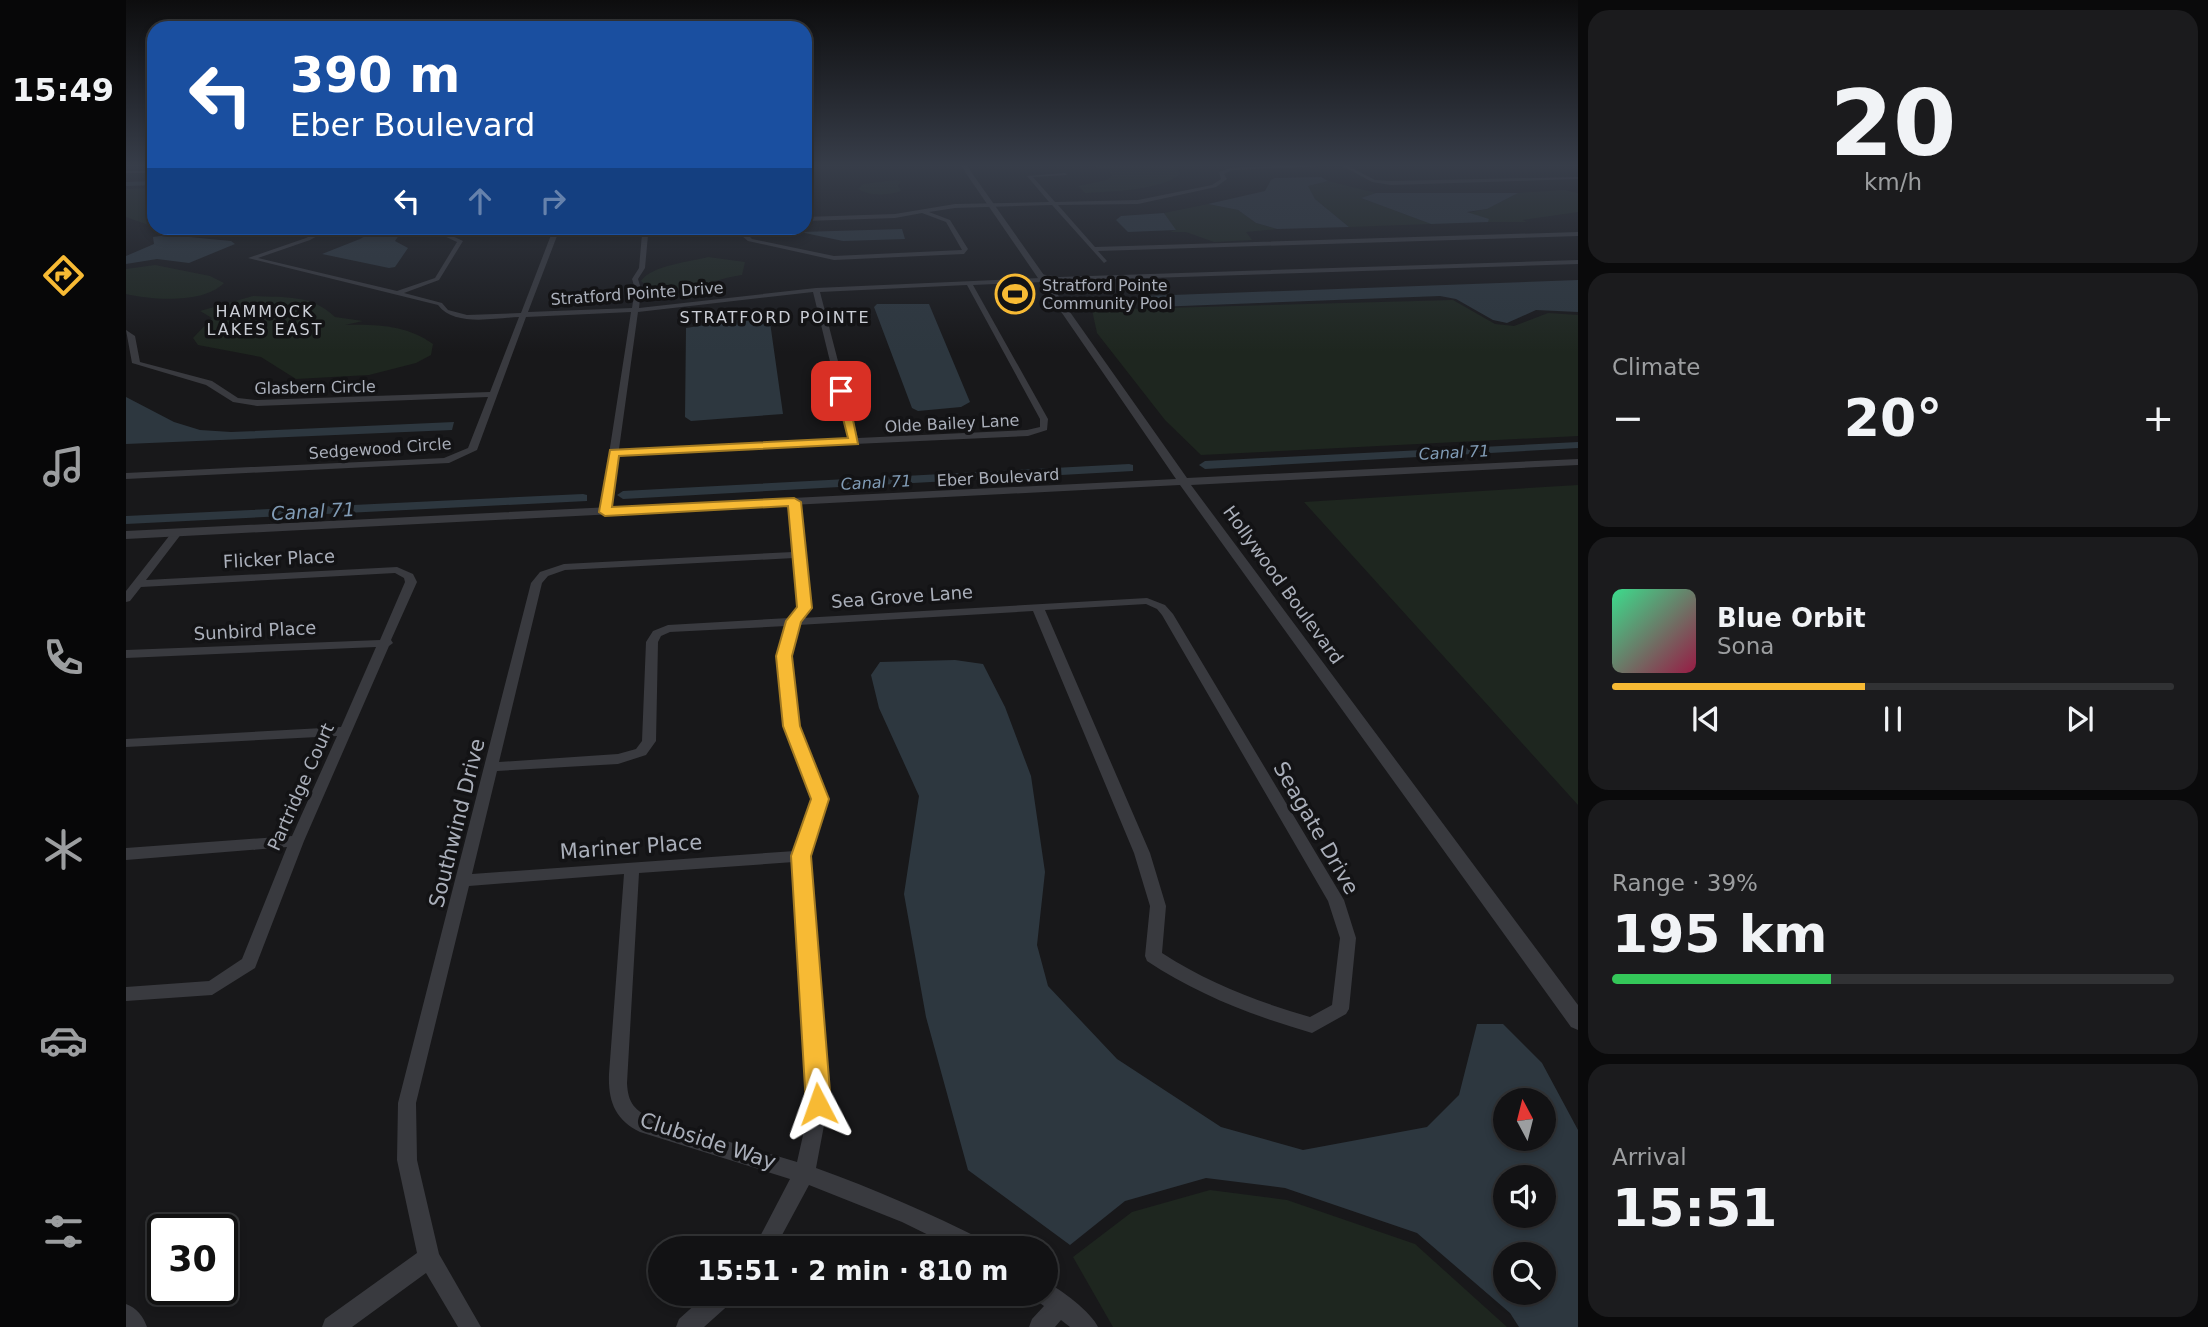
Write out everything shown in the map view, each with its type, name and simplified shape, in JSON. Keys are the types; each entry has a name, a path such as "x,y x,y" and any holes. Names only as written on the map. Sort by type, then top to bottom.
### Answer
{"street":[{"path":"745,235 750,240 821,257 964,252 965,249 952,228"},
{"name":"Hollywood Boulevard","path":"1008,228 1185,484 1578,1021"},
{"path":"1076,228 1104,261"},
{"path":"1095,249 1578,234"},
{"name":"Stratford Pointe Drive","path":"316,235 251,258 440,304 453,315 687,307 816,290 1578,262"},
{"path":"396,294 437,279 460,241 445,235"},
{"name":"Sedgewood Circle","path":"126,476 446,461 472,450 554,235"},
{"path":"605,512 638,289 635,279 642,268 645,235"},
{"name":"Olde Bailey Lane","path":"614,453 1028,433 1044,428 1044,419 1010,360 1007,346 970,285"},
{"path":"816,290 854,441"},
{"name":"Glasbern Circle","path":"126,332 131,336 136,363 209,383 236,400 257,403 493,394"},
{"name":"Eber Boulevard","path":"126,535 1185,484 1578,462"},
{"path":"770,1236 804,1172 818,1104 801,856 820,799 792,726 784,656 793,621 804,608 794,502"},
{"path":"126,599 177,533"},
{"name":"Southwind Drive","path":"470,1327 429,1258 407,1160 407,1103 465,880 537,583 544,574 564,567 800,555"},
{"name":"Flicker Place","path":"138,584 397,570 409,576 410,587"},
{"name":"Partridge Court","path":"212,988 249,963 298,841 410,587"},
{"name":"Sea Grove Lane","path":"492,767 618,759 641,752 649,741 652,642 657,634 677,628 1141,600 1157,605 1167,614"},
{"name":"Seagate Drive","path":"1037,606 1142,853 1158,906 1153,956 1180,974 1273,1014 1312,1025 1340,1009 1348,939 1336,900 1167,614"},
{"name":"Sunbird Place","path":"126,654 387,643"},
{"path":"126,743 346,731"},
{"path":"126,854 298,841"},
{"name":"Mariner Place","path":"465,880 801,856"},
{"name":"Clubside Way","path":"632,869 618,1074 620,1099 625,1110 652,1127 804,1172 931,1223 955,1236"},
{"path":"126,995 212,988"},
{"path":"333,1327 429,1258"},
{"path":"1058,1303 1087,1327"},
{"path":"687,1327 710,1306"},
{"path":"1040,1327 1049,1306"},
{"path":"126,1315 136,1327"}],"shaded area":[{"path":"1124,228 1176,230 1128,232"},
{"path":"1174,228 1277,229 1246,232 1252,240 1214,242 1186,232 1170,232 1175,230"},
{"path":"902,229 905,239 843,241 812,235 812,232"},
{"path":"168,235 231,241 235,244 189,263 157,259 126,264 126,256 154,244 153,237"},
{"path":"213,235 247,235 240,237"},
{"path":"367,235 399,235 395,241 408,248 395,267 389,268 322,254"},
{"path":"708,257 745,262 742,275 675,289 650,287 641,281 662,268"},
{"path":"155,265 210,276 224,283 215,290 177,299 126,294 126,269"},
{"path":"1578,280 1578,312 1536,310 1507,323 1493,320 1456,299 1440,296 1156,307 1144,302 1144,296"},
{"path":"253,296 287,297 307,301 317,304 335,317 363,321 345,325 402,329 433,344 431,355 416,363 369,375 296,379 261,357 198,345 193,338 212,318 200,311"},
{"path":"1453,300 1495,324 1514,326 1548,313 1578,315 1578,436 1201,455 1165,420 1097,333 1092,310"},
{"path":"877,304 929,304 970,402 961,407 918,411 912,408 874,307"},
{"path":"769,315 783,414 691,421 685,417 686,328"},
{"path":"126,397 174,422 200,430 231,432 454,422 452,430 126,444"},
{"path":"1578,485 1578,805 1304,502"},
{"path":"955,660 983,664 1005,707 1031,776 1045,872 1037,945 1048,986 1117,1059 1221,1127 1303,1150 1427,1127 1459,1095 1477,1024 1503,1024 1542,1063 1555,1088 1493,1088 1493,1152 1556,1152 1556,1089 1578,1130 1578,1327 1519,1327 1501,1305 1556,1305 1556,1242 1493,1242 1493,1298 1417,1233 1285,1188 1206,1178 1125,1201 1070,1245 968,1170 926,1017 904,894 919,796 879,708 871,675 880,662"},
{"path":"1210,1190 1287,1200 1415,1244 1507,1327 1113,1327 1073,1257 1132,1212"}],"waterway":[{"name":"Canal 71","path":"1205,465 1578,445"},
{"name":"Canal 71","path":"623,495 1129,468"},
{"name":"Canal 71","path":"126,520 583,498"}],"place":[{"name":"Stratford Pointe Community Pool","path":"1015,294"}],"district":[{"name":"STRATFORD POINTE","path":"775,317"},
{"name":"HAMMOCK LAKES EAST","path":"265,320"}],"route":[{"path":"818,1104 801,856 820,799 792,726 784,656 793,621 804,608 794,502 605,512 614,453 854,441 841,391"}]}
